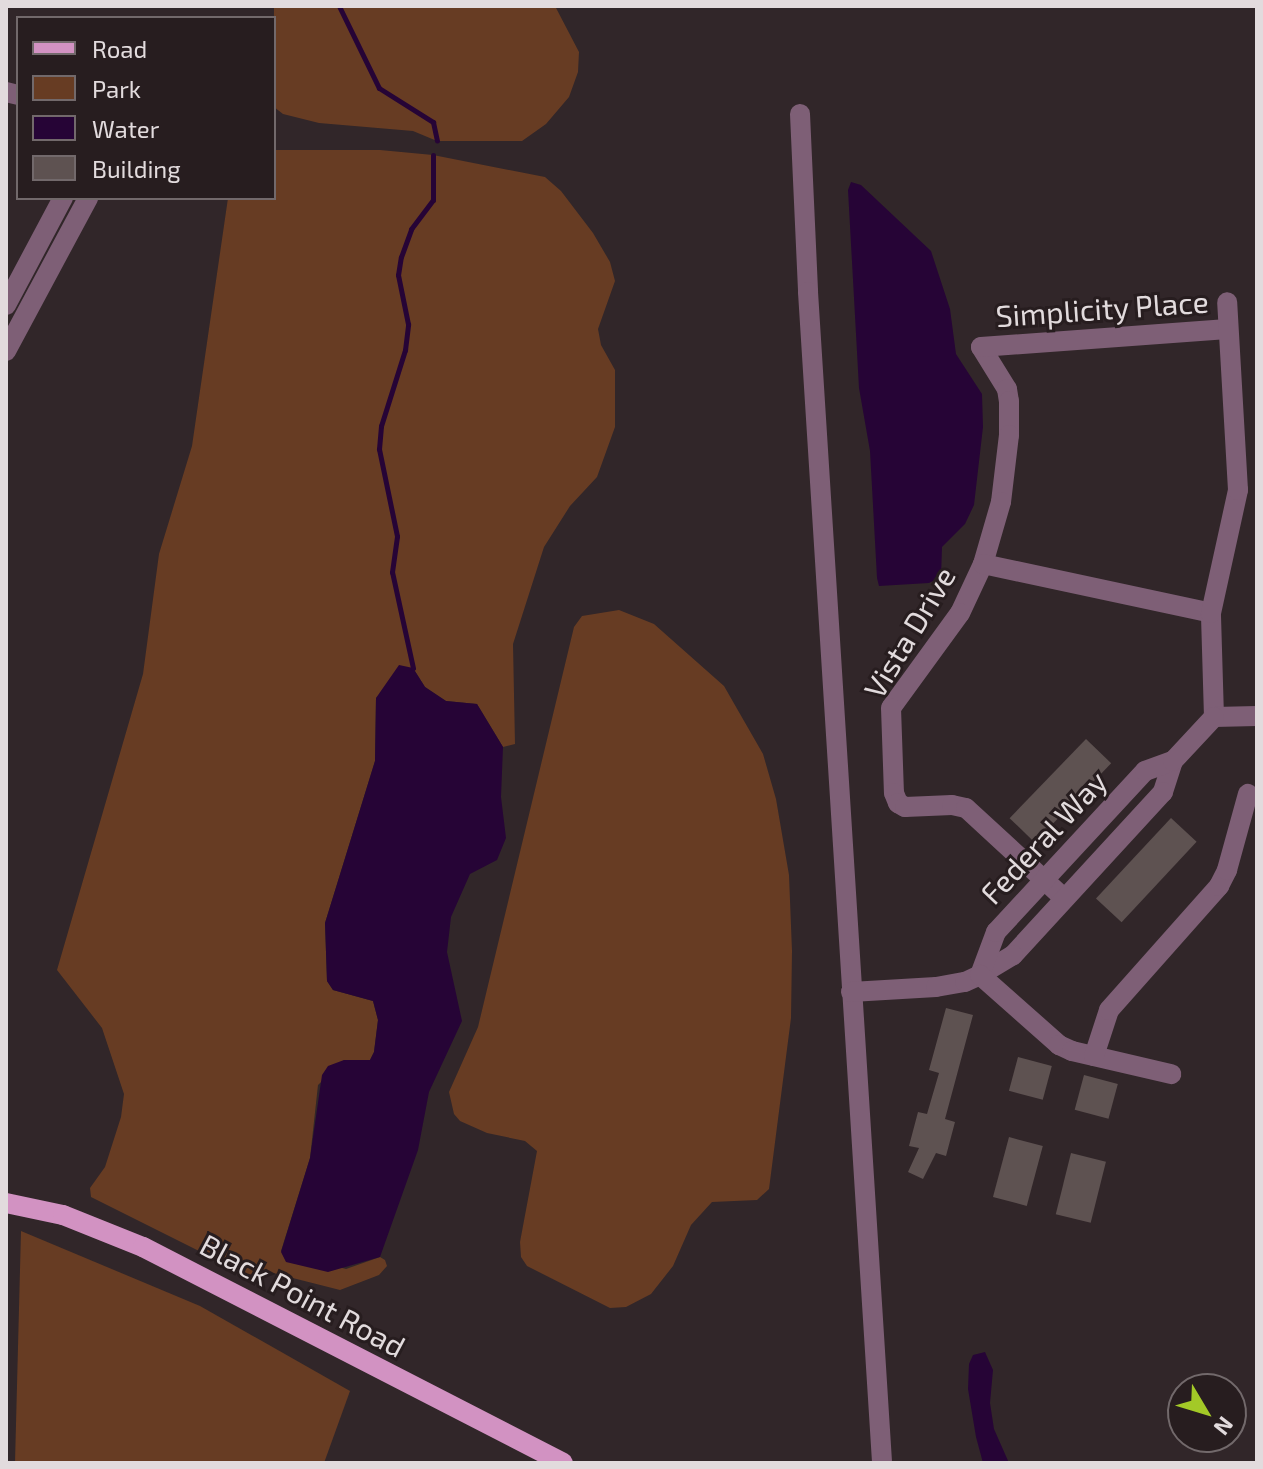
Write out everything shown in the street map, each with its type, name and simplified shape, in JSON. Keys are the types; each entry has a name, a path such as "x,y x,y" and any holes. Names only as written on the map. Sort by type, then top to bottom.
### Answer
{"main road":[{"name":"Black Point Road","path":"6,1202 63,1215 143,1247 563,1463"}],"street":[{"path":"800,114 882,1463"},
{"path":"6,305 62,200"},
{"path":"6,351 87,200"},
{"path":"1227,302 1238,453 1247,505 1211,613 1214,717 1257,716"},
{"name":"Simplicity Place","path":"981,347 1227,329"},
{"name":"Vista Drive","path":"981,347 1007,389 1009,415 1004,482 983,564 945,637 891,708 894,793 898,803 905,807 952,805 966,808 1064,898"},
{"path":"983,564 1211,613"},
{"name":"Federal Way","path":"851,992 936,987 965,982 1013,955 1163,792 1173,761 1214,717"},
{"name":"Federal Way","path":"980,975 991,938 1145,771 1173,761"},
{"path":"1094,1056 1109,1010 1219,886 1227,870 1248,794"},
{"path":"980,975 1059,1045 1171,1074"}],"green space":[{"path":"274,6 555,6 579,52 578,72 569,97 546,124 522,141 437,141 413,131 319,123 283,114 276,109"},
{"path":"276,150 380,150 433,155 545,177 561,191 593,233 610,262 615,281 598,329 601,345 615,370 615,427 597,477 570,506 544,547 513,644 515,744 503,747 477,704 446,701 425,687 413,668 376,698 375,761 325,923 327,981 333,990 373,1001 378,1020 374,1052 370,1060 344,1060 318,1085 310,1158 281,1251 346,1269 380,1257 385,1260 387,1266 379,1275 340,1290 273,1273 247,1275 91,1197 90,1188 105,1167 121,1117 124,1094 102,1028 57,970 143,674 159,554 192,446 228,200 276,200"},
{"path":"619,610 654,624 724,686 763,754 776,799 789,875 792,951 791,1018 769,1189 757,1200 712,1202 691,1225 673,1266 651,1294 626,1307 610,1308 527,1266 521,1257 520,1242 537,1151 525,1141 487,1133 460,1121 454,1114 449,1092 478,1027 574,627 582,616"},
{"path":"21,1231 200,1306 350,1391 324,1463 15,1463"}],"water":[{"path":"851,182 861,185 931,251 950,309 956,354 982,394 983,427 974,505 965,524 942,547 941,577 929,583 879,586 877,578 870,451 859,388 848,190"},
{"path":"399,665 413,668 425,687 446,701 477,704 503,747 501,797 506,838 497,860 470,874 451,917 447,952 462,1021 429,1092 418,1150 380,1257 328,1272 286,1262 281,1252 310,1158 322,1075 328,1066 344,1060 370,1060 374,1052 378,1020 373,1001 333,990 327,981 325,923 375,761 376,698"},
{"path":"985,1352 993,1370 990,1403 994,1429 1009,1463 983,1463 976,1437 968,1389 969,1364 973,1355"}],"building":[{"path":"1086,739 1111,763 1035,842 1010,818"},
{"path":"1171,818 1197,842 1122,922 1096,898"},
{"path":"946,1008 973,1015 945,1119 955,1122 946,1156 936,1153 923,1179 908,1172 919,1148 909,1146 918,1112 927,1114 939,1073 929,1070"},
{"path":"1018,1057 1052,1066 1043,1100 1009,1091"},
{"path":"1084,1075 1118,1084 1108,1119 1075,1110"},
{"path":"1009,1137 1043,1146 1027,1206 993,1197"},
{"path":"1071,1153 1106,1162 1091,1223 1056,1214"}],"waterway":[{"path":"339,6 379,88 433,122 437,141"},
{"path":"413,668 392,572 397,536 379,449 381,426 405,350 408,324 398,275 401,257 411,229 433,200 433,155"}]}
